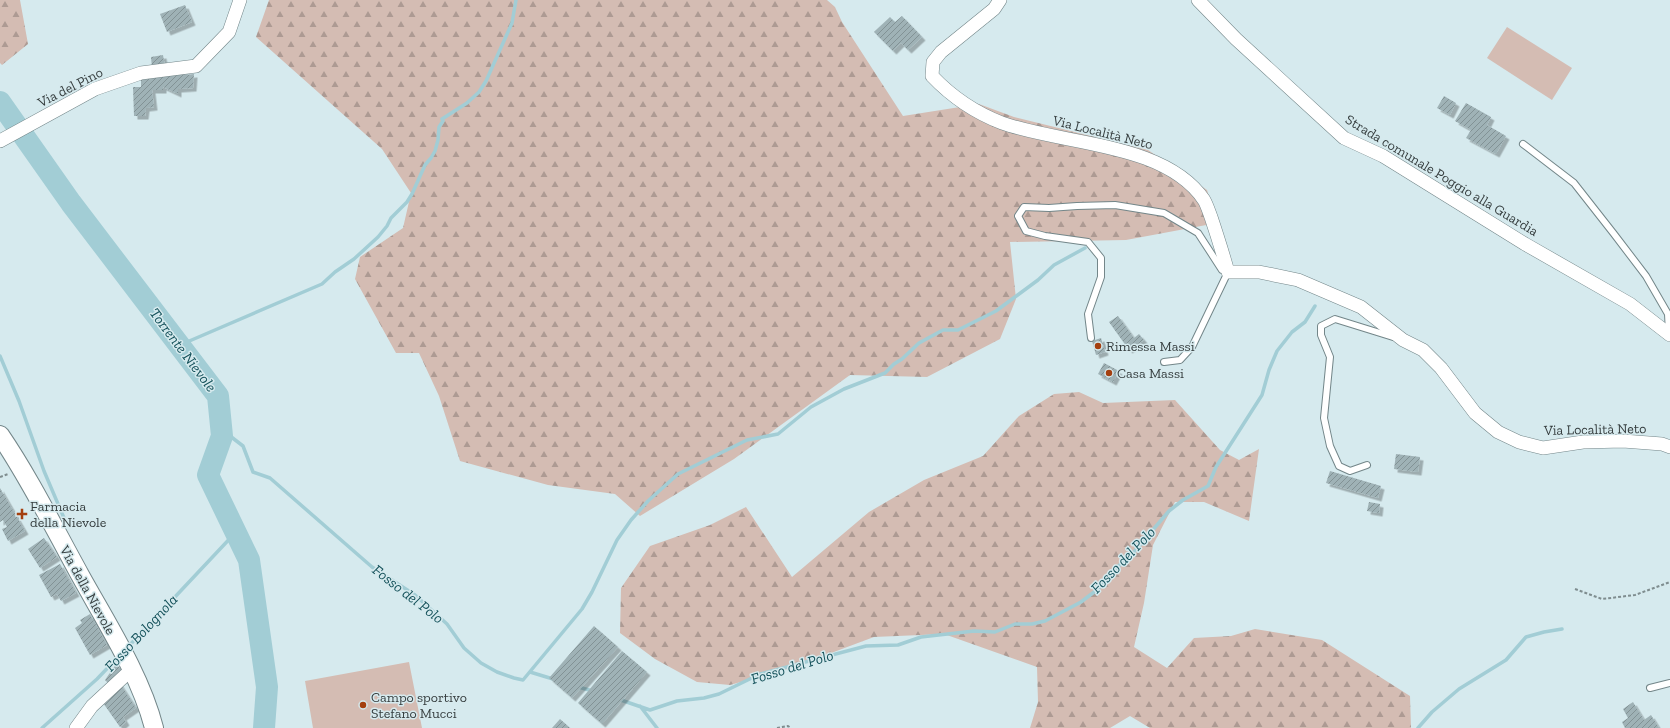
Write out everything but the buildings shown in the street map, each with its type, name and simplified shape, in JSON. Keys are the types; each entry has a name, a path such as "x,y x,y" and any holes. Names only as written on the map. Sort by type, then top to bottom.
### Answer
{"street":[{"name":"Via del Pino","path":"4,140 95,89 141,73 196,66 229,32 240,0"},
{"name":"Via Località Neto","path":"1000,0 994,8 941,52 932,62 932,76 944,88 979,112 1002,123 1035,132 1097,144 1158,163 1190,182 1205,202 1228,272 1259,272 1298,280 1361,307 1403,340 1423,350 1441,368 1475,413 1498,432 1519,442 1543,448 1583,442 1623,441 1662,444 1670,447"},
{"name":"Strada comunale Poggio alla Guardia","path":"1198,0 1236,40 1344,138 1383,156 1525,244 1630,304 1670,334"},
{"name":"Via della Nievole","path":"0,435 22,470 129,666 149,709 154,728"},
{"path":"76,728 92,706 129,666"}],"lane":[{"path":"1523,144 1574,183 1614,234 1646,276 1668,314 1670,334"},
{"path":"1091,338 1088,314 1101,277 1101,258 1088,242 1045,236 1026,231 1018,216 1024,207 1049,208 1115,205 1164,213 1198,233 1222,270 1228,272 1192,347 1180,360 1164,362"},
{"path":"1367,465 1350,471 1339,466 1330,446 1324,418 1330,357 1321,335 1321,326 1335,319 1403,340"},
{"path":"1650,688 1670,683"}],"path":[{"path":"1574,589 1602,599 1635,595 1670,582"},
{"path":"777,728 788,726 791,728"}],"green space":[{"path":"0,0 20,0 28,44 2,65 0,63"},
{"path":"269,0 827,0 835,7 842,22 903,116 979,104 1014,117 1148,150 1207,190 1217,223 1126,240 1010,242 1016,299 1000,339 927,377 850,375 734,459 640,516 615,494 548,485 460,461 439,396 419,353 396,353 355,279 360,257 403,228 411,193 382,149 256,37"},
{"path":"1507,27 1572,68 1552,100 1487,58"},
{"path":"1079,392 1103,403 1175,400 1220,450 1239,460 1259,449 1249,521 1204,502 1175,502 1153,545 1144,603 1134,647 1167,668 1194,638 1231,636 1255,629 1322,640 1410,696 1411,728 1150,728 1130,716 1110,728 1030,728 1038,702 1037,667 944,634 874,637 791,668 730,685 697,682 655,659 620,633 621,588 650,546 710,525 746,507 792,577 869,512 924,480 983,456 1019,416 1054,394"},
{"name":"Campo sportivo Stefano Mucci","path":"409,662 422,728 313,728 305,681"}],"waterway":[{"path":"180,345 322,284 335,272 354,259 378,237 387,226 391,218 407,202 412,194 425,165 435,151 439,127 443,121 442,119 467,103 479,92 486,81 512,23 516,0"},
{"name":"Torrente Nievole","path":"0,102 71,203 218,396 222,436 208,475 249,560 267,687 264,728"},
{"path":"221,429 243,446 253,472 270,478 372,567 415,595 447,624 464,648 481,663 497,672 523,680 582,609 592,592 617,540 631,520 648,501 678,474 747,440 778,434 811,407 844,389 885,373 919,343 943,330 958,330 996,311 1038,280 1054,265 1085,248"},
{"name":"Fosso del Polo","path":"618,699 650,710 677,701 704,698 719,694 760,674 866,646 898,645 921,637 974,631 995,632 1015,624 1032,624 1045,621 1081,602 1098,589 1125,559 1134,552 1169,511 1183,500 1208,486 1216,467 1262,395 1269,370 1277,351 1292,332 1305,322 1315,306"},
{"path":"0,356 19,401 44,471 64,518"},
{"name":"Fosso Bolognola","path":"127,648 236,532"},
{"path":"1418,728 1432,712 1459,689 1506,660 1526,637 1562,629"},
{"name":"Fosso Bolognola","path":"42,728 97,679 120,655"},
{"name":"Fosso del Polo","path":"530,672 553,679"},
{"name":"Fosso del Polo","path":"578,687 593,691"},
{"path":"640,706 657,728"}],"place":[{"name":"Rimessa Massi","path":"1098,346"},
{"name":"Casa Massi","path":"1109,373"},
{"name":"Farmacia della Nievole","path":"22,514"},
{"name":"Campo sportivo Stefano Mucci","path":"363,705"}]}
